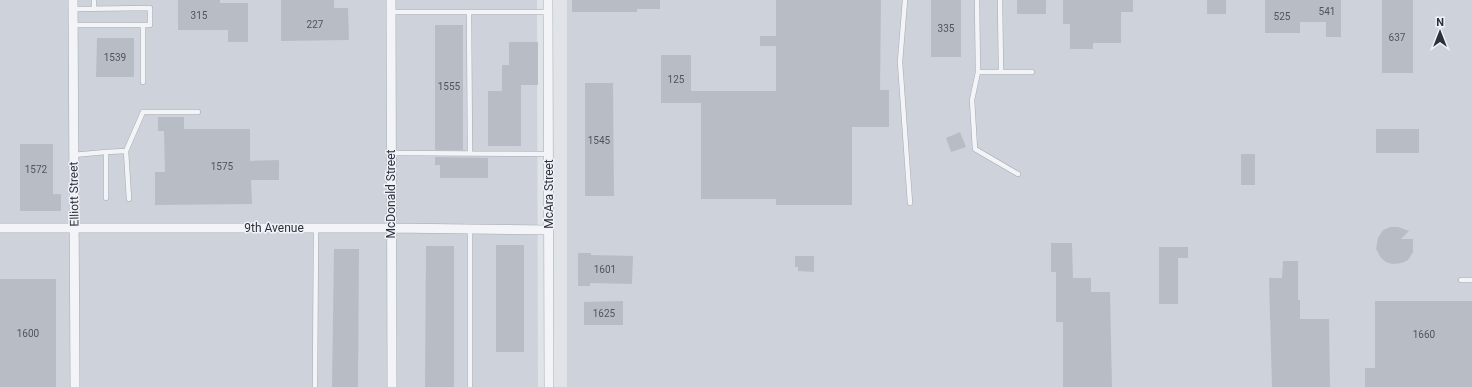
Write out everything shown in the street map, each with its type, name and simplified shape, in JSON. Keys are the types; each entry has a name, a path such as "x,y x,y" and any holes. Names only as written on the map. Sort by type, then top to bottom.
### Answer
{"street":[{"name":"McDonald Street","path":"391,0 392,387"},
{"name":"McAra Street","path":"548,0 549,387"},
{"name":"Elliott Street","path":"73,4 76,387"},
{"name":"9th Avenue","path":"0,228 392,228 549,230"}],"lane":[{"path":"94,0 94,9"},
{"path":"905,0 900,62 910,202"},
{"path":"977,0 978,72 972,100 975,149 1018,174"},
{"path":"1000,0 1001,71"},
{"path":"73,4 94,9 150,8 150,25 73,25"},
{"path":"391,12 548,12"},
{"path":"469,12 470,153"},
{"path":"142,25 143,82"},
{"path":"978,72 1032,72"},
{"path":"128,199 126,151 143,112 198,112"},
{"path":"73,155 126,151"},
{"path":"106,152 106,198"},
{"path":"391,153 548,154"},
{"path":"315,387 316,228"},
{"path":"470,229 470,387"},
{"path":"1461,280 1472,280"}],"shaded area":[{"path":"0,0 537,0 538,387 0,387"},
{"path":"567,0 1472,0 1472,387 567,387"}],"building":[{"path":"178,0 220,0 220,3 248,3 248,42 228,42 228,30 178,30"},
{"path":"281,0 334,0 334,8 348,8 349,40 281,41"},
{"path":"572,0 660,0 660,9 637,9 637,12 572,12"},
{"path":"776,0 881,0 880,90 889,90 889,127 852,127 852,205 776,205 776,199 701,199 701,103 661,103 661,55 691,55 691,91 776,91 776,46 760,46 760,36 776,36"},
{"path":"931,0 961,0 961,57 931,57"},
{"path":"1017,0 1046,0 1046,14 1017,14"},
{"path":"1063,0 1133,0 1133,12 1121,12 1121,43 1093,43 1093,49 1070,49 1070,24 1063,24"},
{"path":"1207,0 1226,0 1226,14 1207,14"},
{"path":"1265,0 1341,0 1341,37 1326,37 1326,22 1300,22 1300,33 1265,33"},
{"path":"1382,0 1413,0 1413,73 1382,73"},
{"path":"435,25 463,25 463,150 435,150"},
{"path":"97,38 134,38 134,77 96,77"},
{"path":"509,42 538,42 538,85 521,85 521,146 488,146 488,91 502,91 502,65 509,65"},
{"path":"585,83 613,83 614,196 585,196"},
{"path":"158,117 184,117 184,129 250,129 250,161 279,160 279,180 251,180 252,204 155,205 155,172 165,172 164,131 158,131"},
{"path":"1376,129 1419,129 1419,153 1376,153"},
{"path":"960,132 966,147 951,152 946,138"},
{"path":"20,144 53,144 53,194 61,194 61,211 20,211"},
{"path":"1241,154 1255,154 1255,185 1241,185"},
{"path":"435,157 488,158 488,178 440,178 440,165 435,165"},
{"path":"1390,227 1398,227 1409,231 1401,239 1413,239 1413,252 1408,260 1402,263 1392,264 1386,262 1381,258 1376,249 1378,238 1383,230"},
{"path":"1051,243 1072,243 1073,278 1091,278 1091,292 1110,292 1112,387 1063,387 1063,322 1056,322 1056,272 1051,272"},
{"path":"496,245 524,245 524,352 496,352"},
{"path":"426,246 454,246 454,387 425,387"},
{"path":"1159,247 1188,247 1188,258 1178,258 1178,304 1159,304"},
{"path":"334,249 359,249 358,387 332,387"},
{"path":"578,253 591,253 591,255 633,256 632,284 590,283 590,286 578,286"},
{"path":"795,256 814,256 814,272 798,271 798,267 795,267"},
{"path":"1283,261 1298,261 1298,300 1300,300 1300,319 1329,319 1330,387 1272,387 1269,278 1282,278"},
{"path":"0,279 56,279 56,387 0,387"},
{"path":"623,301 623,325 584,325 584,302"},
{"path":"1375,301 1472,301 1472,387 1365,387 1365,368 1375,368"}]}
